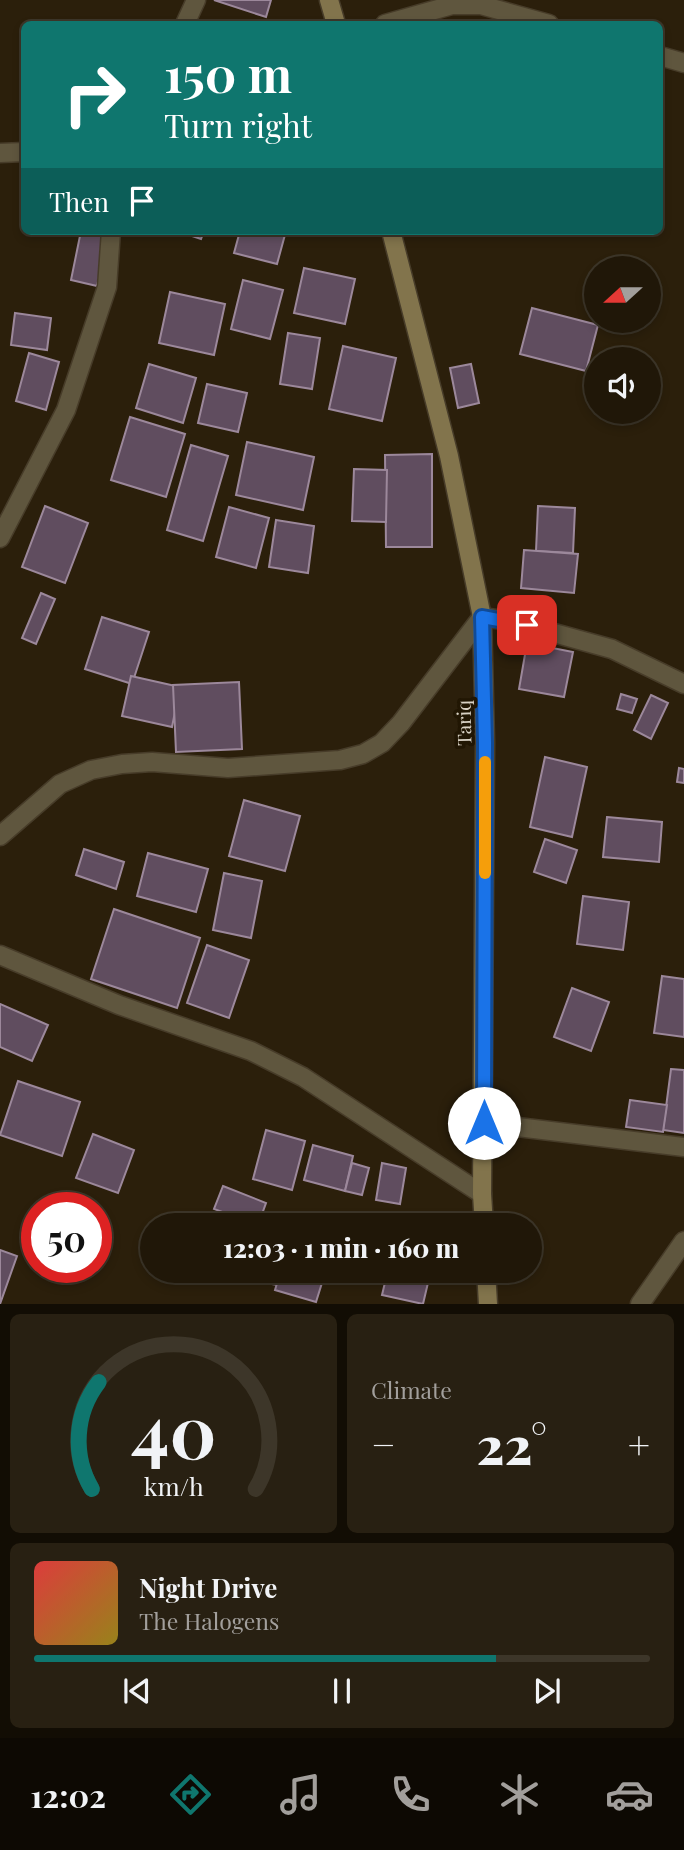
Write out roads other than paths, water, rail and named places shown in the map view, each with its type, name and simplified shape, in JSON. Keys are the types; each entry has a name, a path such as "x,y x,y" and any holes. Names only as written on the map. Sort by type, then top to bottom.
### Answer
{"main road":[{"path":"329,0 335,21"},
{"name":"Tariq","path":"392,235 449,456 482,617 485,743 483,1213"},
{"path":"487,1283 488,1304"}],"street":[{"path":"186,21 196,0"},
{"path":"396,21 452,5 481,5 538,21"},
{"path":"663,57 684,63"},
{"path":"0,153 21,152"},
{"path":"0,538 66,410 107,287 111,235"},
{"path":"0,836 60,784 91,770 152,762 228,768 340,760 363,754 382,743 401,723 482,617 521,624 612,649 684,684"},
{"path":"0,955 119,1005 251,1051 314,1083 482,1194"},
{"path":"484,1123 684,1147"},
{"path":"640,1304 684,1241"}]}
